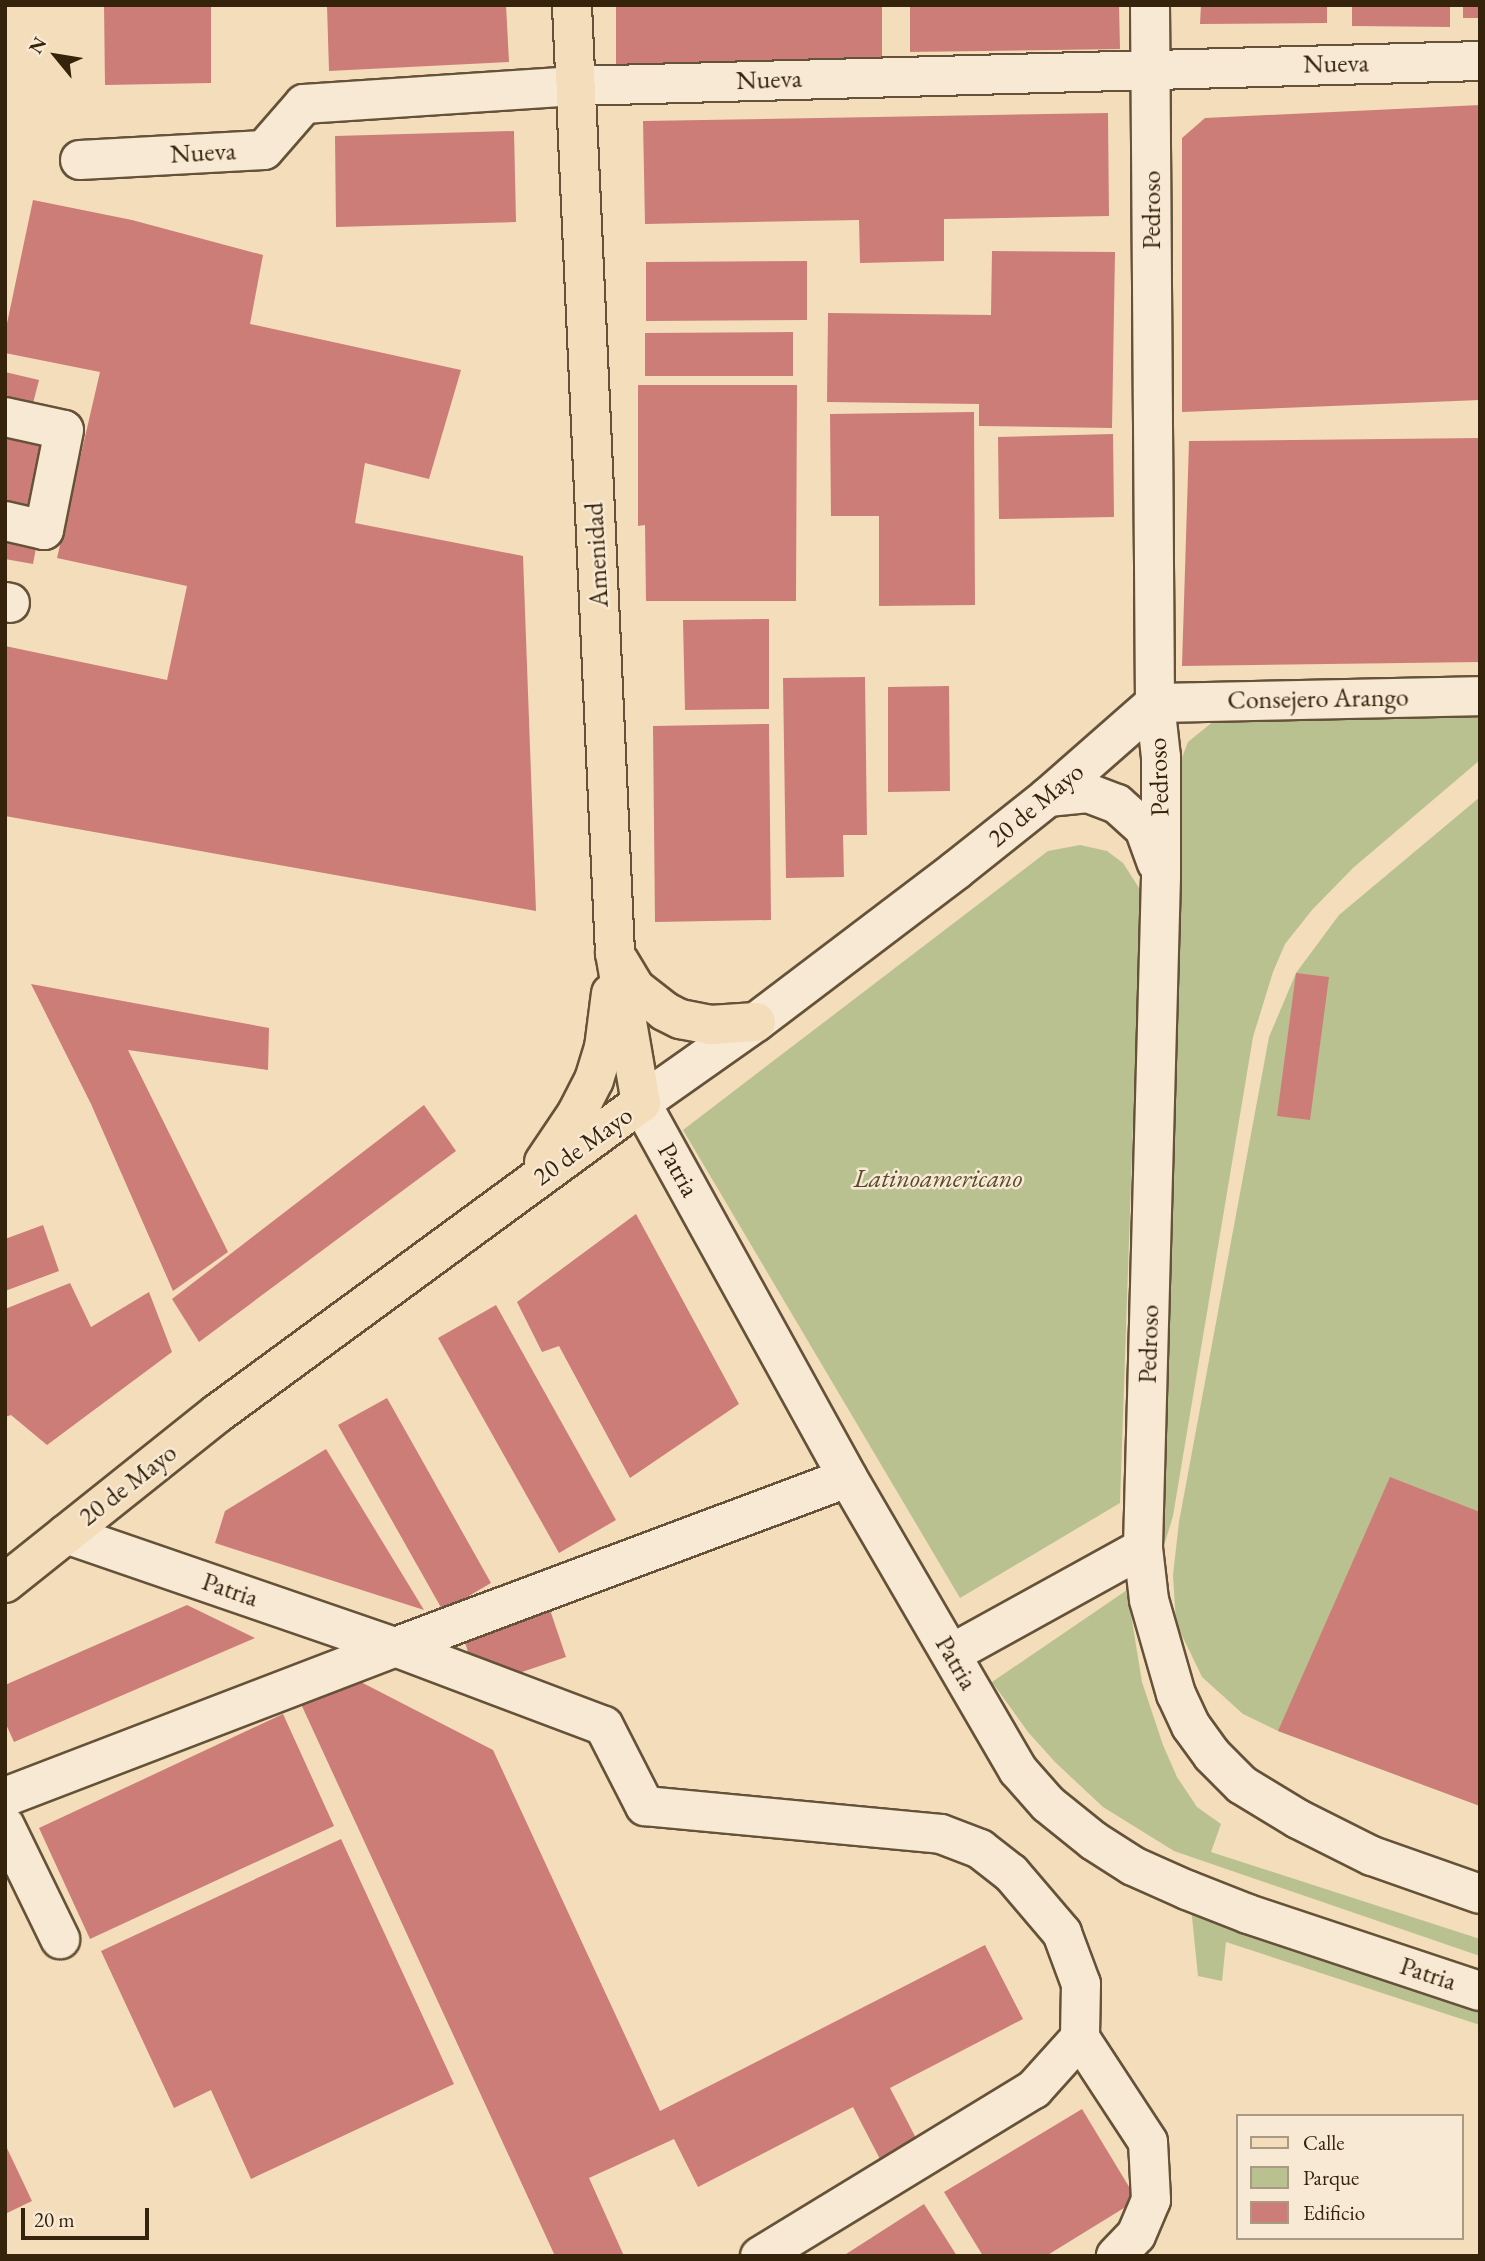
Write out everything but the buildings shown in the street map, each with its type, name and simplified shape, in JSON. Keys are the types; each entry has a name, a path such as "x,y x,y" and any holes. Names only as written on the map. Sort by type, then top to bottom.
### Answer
{"main road":[{"name":"Amenidad","path":"572,5 615,953 641,1103"},
{"path":"615,953 635,988 664,1011 680,1019 710,1025 756,1022"},
{"path":"514,1196 557,1145 594,1080 604,1048 615,953"},
{"name":"20 de Mayo","path":"5,1583 218,1413 641,1103"}],"street":[{"name":"Pedroso","path":"1143,1548 1161,877 1161,757 1155,703 1150,5"},
{"name":"Nueva","path":"80,160 264,150 304,104 575,86 1480,61"},
{"path":"5,417 64,430 44,530 5,521"},
{"name":"Consejero Arango","path":"1155,703 1480,696"},
{"name":"20 de Mayo","path":"641,1103 756,1022 1048,797 1155,703"},
{"path":"1048,797 1088,793 1117,804 1144,828 1161,877"},
{"name":"Patria","path":"641,1103 848,1478 1018,1770 1048,1804 1094,1842 1133,1866 1248,1914 1480,1991"},
{"path":"5,1797 395,1647 848,1478"},
{"name":"Patria","path":"66,1534 395,1647 604,1726 645,1806 941,1834 980,1849 1012,1872 1062,1933 1081,1984 1080,2038"},
{"path":"951,1654 1143,1548 1149,1600 1176,1694 1191,1726 1212,1755 1242,1785 1298,1819 1372,1857 1480,1894"},
{"path":"5,1826 61,1938"},
{"path":"760,2256 1034,2089 1080,2038 1148,2142 1151,2200 1136,2235 1116,2256"}],"green space":[{"path":"1480,713 1480,760 1353,868 1312,910 1285,944 1273,972 1253,1037 1173,1516 1160,1559 1178,786 1181,760 1188,742 1220,716"},
{"path":"1480,797 1480,1806 1278,1731 1243,1714 1202,1677 1176,1623 1173,1575 1179,1522 1269,1037 1296,973 1339,915"},
{"name":"Latinoamericano","path":"1080,845 1107,851 1123,863 1141,891 1120,1503 960,1598 683,1130 1048,851"},
{"path":"1127,1590 1142,1682 1163,1745 1177,1777 1197,1807 1221,1824 1211,1852 1480,1939 1480,1956 1174,1851 1103,1807 1055,1762 1028,1732 992,1682"},
{"path":"1191,1907 1480,2007 1480,2025 1226,1942 1222,1981 1198,1976"}]}
